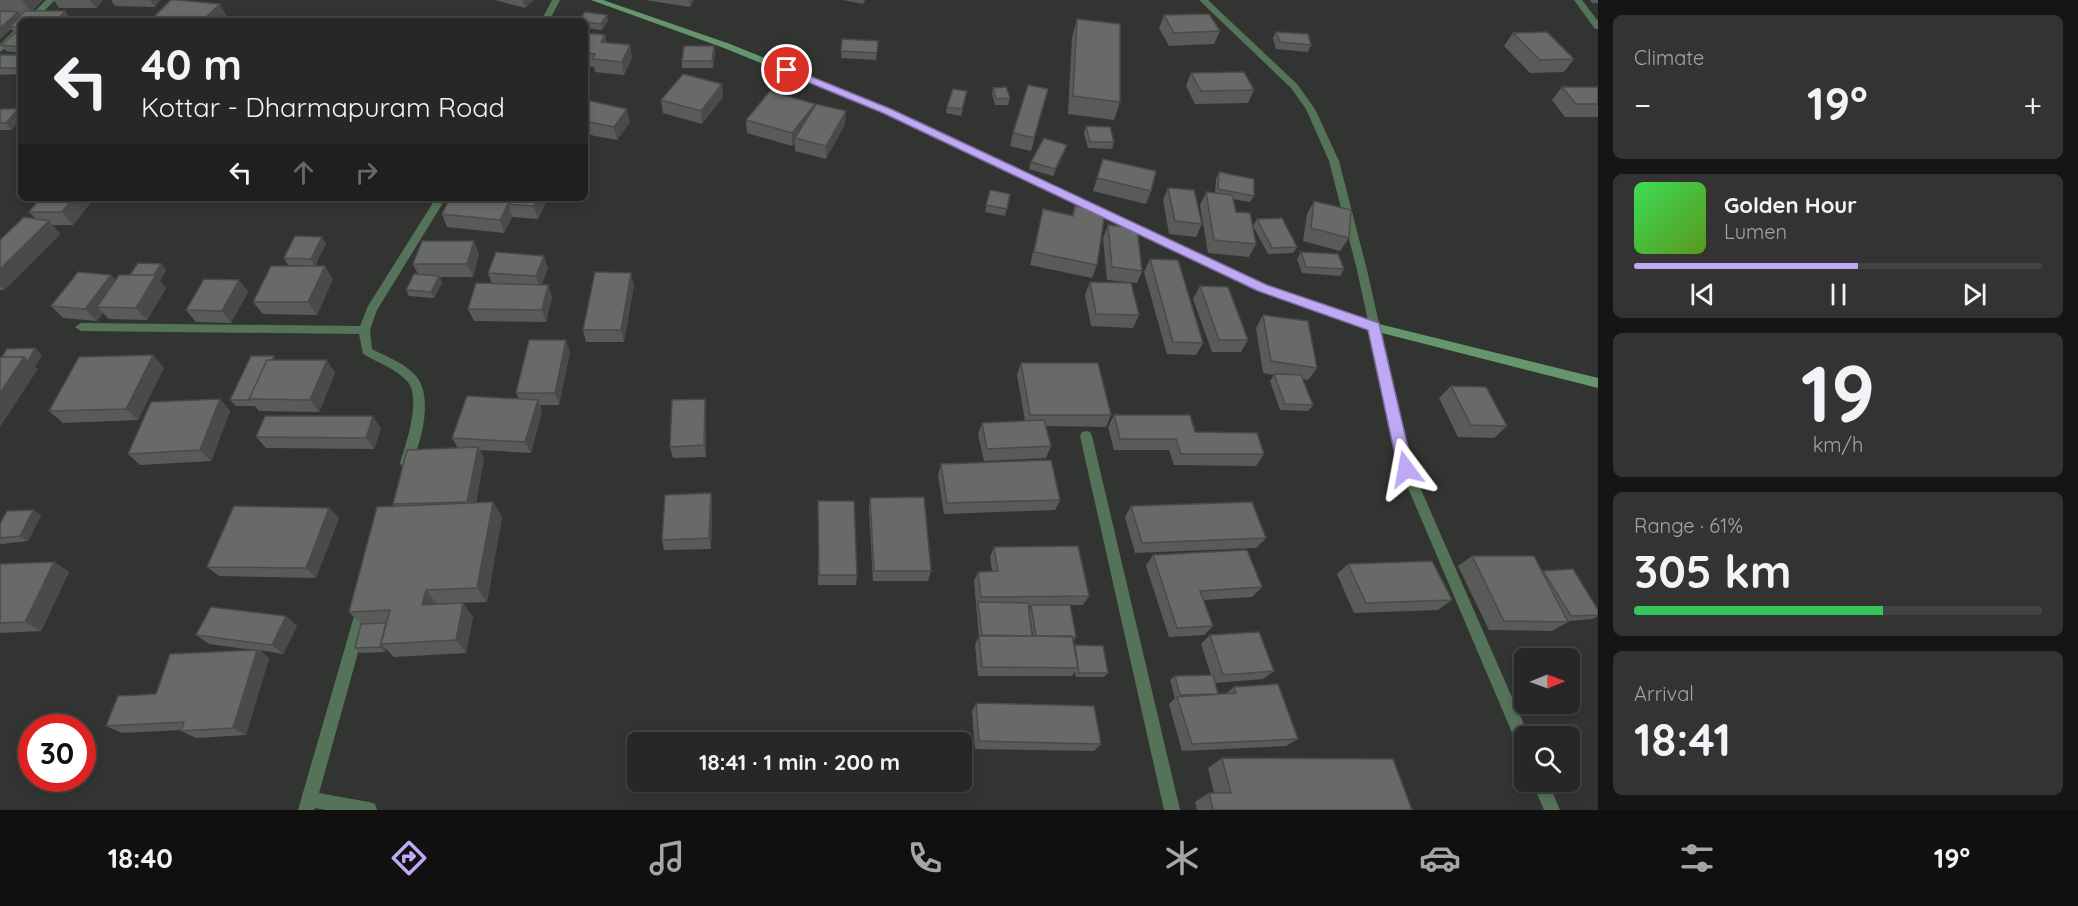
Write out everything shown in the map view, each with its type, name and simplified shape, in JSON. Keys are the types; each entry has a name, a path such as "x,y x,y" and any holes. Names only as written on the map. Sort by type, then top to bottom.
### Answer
{"main road":[{"path":"595,0 727,46 887,111 1263,288 1374,327 1598,383"}],"street":[{"path":"32,18 51,0"},
{"path":"547,18 556,0"},
{"path":"1203,0 1294,86 1310,109 1334,161 1406,469 1516,726"},
{"path":"1578,0 1598,27"},
{"path":"0,49 18,32"},
{"path":"403,471 416,428 418,389 412,378 367,351 364,330 372,309 439,201"},
{"path":"81,327 364,330"},
{"path":"1086,436 1172,810"},
{"path":"368,590 308,805 369,810"},
{"path":"1544,792 1552,810"}],"building":[{"path":"171,0 220,4 205,18 153,18"},
{"path":"0,11 18,12 0,28"},
{"path":"25,11 65,11 59,18 18,18"},
{"path":"585,12 607,15 601,24 588,22 588,18 581,18"},
{"path":"1209,14 1220,31 1174,33 1164,15"},
{"path":"18,18 18,27 10,27"},
{"path":"1077,19 1120,24 1120,102 1073,96"},
{"path":"1276,32 1308,34 1311,45 1280,42"},
{"path":"1547,32 1574,59 1540,60 1513,33"},
{"path":"15,33 18,34 18,47 1,45"},
{"path":"588,33 605,35 601,42 630,45 622,62 593,59 595,54 588,53"},
{"path":"842,39 878,41 877,53 841,51"},
{"path":"684,46 714,46 712,61 682,61"},
{"path":"0,55 18,55 16,68 0,68"},
{"path":"1244,72 1254,90 1201,91 1191,73"},
{"path":"683,74 722,84 701,111 661,100"},
{"path":"1028,85 1048,89 1034,138 1013,133"},
{"path":"1006,87 1010,98 996,99 993,88"},
{"path":"1562,87 1598,87 1598,104 1576,104"},
{"path":"953,89 967,91 962,109 947,107"},
{"path":"770,91 815,104 792,133 746,120"},
{"path":"588,100 627,109 614,127 588,122"},
{"path":"816,104 846,111 826,146 795,138"},
{"path":"0,109 18,109 6,123 0,123"},
{"path":"1086,126 1110,127 1114,142 1090,142"},
{"path":"1044,138 1067,145 1055,169 1031,162"},
{"path":"1103,159 1156,171 1151,191 1097,178"},
{"path":"1219,172 1254,179 1254,196 1218,189"},
{"path":"1168,188 1194,190 1202,224 1175,221"},
{"path":"990,190 1010,194 1007,209 986,205"},
{"path":"1206,192 1232,195 1236,212 1250,213 1256,244 1214,240"},
{"path":"38,201 71,201 62,212 29,212"},
{"path":"448,201 536,201 534,206 508,204 500,220 442,214"},
{"path":"1314,201 1351,210 1349,238 1311,228"},
{"path":"1075,206 1105,212 1097,265 1034,252 1043,209 1073,216"},
{"path":"24,217 49,221 0,269 0,240"},
{"path":"1282,218 1297,247 1272,248 1257,219"},
{"path":"1108,225 1137,228 1142,271 1112,267"},
{"path":"295,236 322,237 311,259 284,258"},
{"path":"422,241 474,241 467,264 413,264"},
{"path":"496,252 544,256 536,276 488,273"},
{"path":"1301,252 1338,254 1344,269 1306,267"},
{"path":"1150,259 1178,260 1203,343 1173,342"},
{"path":"138,263 161,264 154,275 130,275"},
{"path":"271,266 325,266 308,302 253,302"},
{"path":"78,272 111,275 85,309 51,306"},
{"path":"595,272 631,273 621,330 583,330"},
{"path":"414,274 439,276 431,292 406,290"},
{"path":"119,275 156,275 136,308 97,307"},
{"path":"204,279 239,280 222,311 186,310"},
{"path":"1090,282 1131,283 1139,315 1096,314"},
{"path":"476,283 548,285 542,310 468,309"},
{"path":"1200,286 1228,287 1248,340 1219,340"},
{"path":"1263,315 1308,321 1317,368 1271,361"},
{"path":"529,340 566,340 555,393 516,393"},
{"path":"35,348 28,361 24,357 2,357 7,349"},
{"path":"153,355 126,409 49,411 79,357"},
{"path":"251,356 274,356 272,360 267,360 250,400 230,400"},
{"path":"0,357 24,357 0,393"},
{"path":"267,360 327,360 310,400 249,399"},
{"path":"1021,363 1098,363 1111,415 1030,415"},
{"path":"1274,374 1301,375 1313,405 1285,404"},
{"path":"1451,386 1486,387 1507,426 1471,425"},
{"path":"467,396 538,400 525,442 452,438"},
{"path":"220,399 200,450 128,454 151,402"},
{"path":"705,399 704,445 670,447 672,400"},
{"path":"1114,415 1190,415 1195,432 1257,433 1264,454 1181,454 1176,439 1120,439"},
{"path":"265,416 373,416 366,438 256,437"},
{"path":"1044,420 1051,446 987,449 982,423"},
{"path":"478,447 467,502 393,504 407,450"},
{"path":"1051,460 1060,500 947,503 941,464"},
{"path":"711,493 709,538 662,540 665,495"},
{"path":"924,497 931,571 874,571 870,498"},
{"path":"818,501 854,501 857,575 819,575"},
{"path":"493,502 477,588 426,590 422,605 463,603 456,640 381,644 390,610 349,612 377,507"},
{"path":"1252,502 1266,538 1142,543 1131,506"},
{"path":"234,506 329,508 306,568 207,567"},
{"path":"33,510 20,536 0,538 0,524 7,511"},
{"path":"1078,546 1089,596 981,597 978,572 998,571 994,547"},
{"path":"1247,550 1262,587 1200,591 1213,626 1177,628 1153,555"},
{"path":"1472,556 1534,556 1568,622 1504,621"},
{"path":"1432,561 1452,600 1366,603 1348,564"},
{"path":"54,562 25,622 0,623 0,564"},
{"path":"1573,569 1598,610 1598,615 1571,616 1543,571"},
{"path":"978,602 1028,603 1032,636 982,635"},
{"path":"1031,605 1070,605 1076,637 1036,636"},
{"path":"211,607 286,616 272,645 196,635"},
{"path":"386,623 380,647 355,648 361,624"},
{"path":"1259,632 1274,671 1223,675 1210,635"},
{"path":"979,636 1072,636 1078,668 982,667"},
{"path":"1075,645 1103,646 1108,673 1079,673"},
{"path":"257,650 233,728 181,731 184,722 106,726 118,696 156,694 170,654"},
{"path":"1213,675 1218,694 1180,695 1175,676"},
{"path":"1278,684 1298,739 1192,744 1177,697 1236,693 1234,687"},
{"path":"976,703 1094,706 1101,744 979,741"},
{"path":"1222,758 1393,759 1412,810 1213,810 1209,793 1231,793"}],"route":[{"path":"787,70 887,111 1263,288 1374,327 1406,469"}]}
